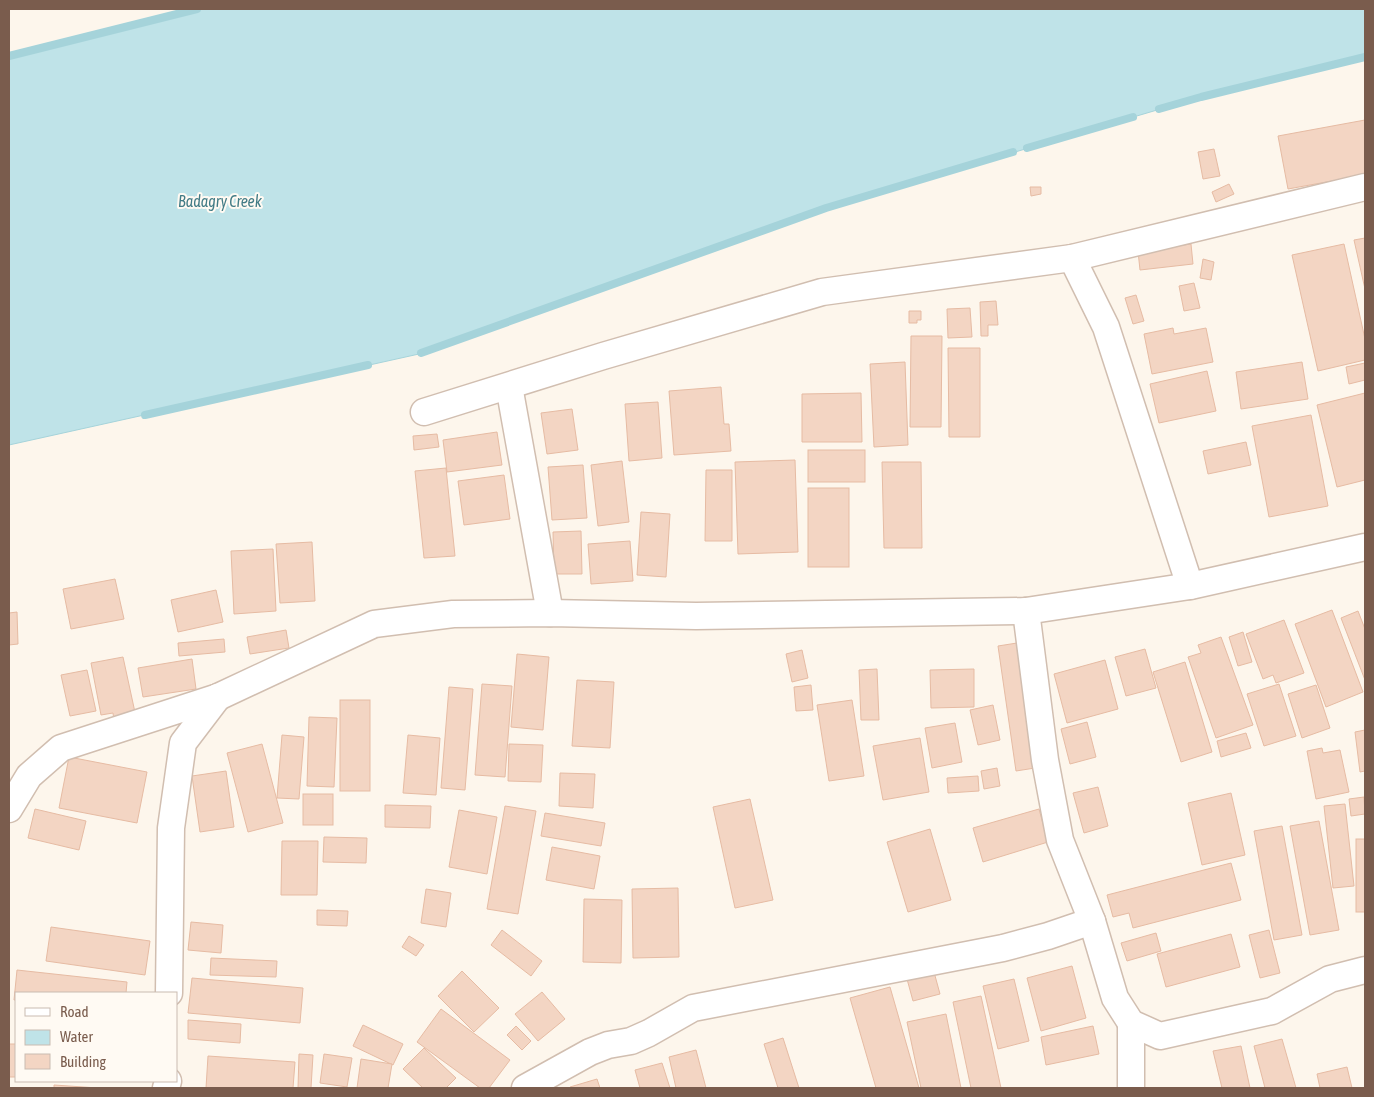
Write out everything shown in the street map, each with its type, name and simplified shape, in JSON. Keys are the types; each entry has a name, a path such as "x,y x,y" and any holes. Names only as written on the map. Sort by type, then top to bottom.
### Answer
{"street":[{"path":"424,412 603,356 822,292 1072,258 1365,187"},
{"path":"1072,258 1106,327 1190,586"},
{"path":"509,386 550,613"},
{"path":"9,809 19,776 62,748 218,697 374,624 453,614 550,613 696,616 1026,612 1190,586 1365,547"},
{"path":"1026,612 1045,760 1060,840 1092,921 1115,998 1131,1023 1131,1088"},
{"path":"169,992 171,828 183,743 218,697"},
{"path":"525,1088 590,1052 608,1045 631,1041 693,1008 1003,948 1048,936 1092,921"},
{"path":"1131,1023 1160,1036 1272,1011 1330,979 1365,970"}],"water":[{"name":"Badagry Creek","path":"197,9 1365,9 1365,57 1201,97 826,208 419,354 9,445 9,56"}],"building":[{"path":"1365,120 1365,175 1288,189 1278,136"},
{"path":"1214,149 1220,176 1203,179 1198,152"},
{"path":"1229,184 1234,194 1216,202 1212,192"},
{"path":"1030,187 1041,187 1041,194 1031,196"},
{"path":"1365,238 1365,289 1354,240"},
{"path":"1191,244 1193,264 1140,270 1138,251"},
{"path":"1344,244 1365,339 1365,360 1318,371 1292,255"},
{"path":"1203,259 1214,262 1211,280 1200,278"},
{"path":"1194,283 1200,308 1184,311 1179,286"},
{"path":"1136,295 1144,321 1133,324 1125,298"},
{"path":"996,301 998,325 988,325 988,336 981,336 980,302"},
{"path":"970,308 972,337 948,338 947,309"},
{"path":"909,311 921,311 921,320 917,320 917,323 909,323"},
{"path":"1173,328 1174,334 1206,328 1213,362 1152,374 1144,334"},
{"path":"911,336 942,336 941,427 910,427"},
{"path":"948,348 980,348 980,437 949,437"},
{"path":"905,362 908,445 874,447 870,364"},
{"path":"1302,362 1308,399 1241,409 1236,372"},
{"path":"1365,363 1365,380 1349,384 1346,367"},
{"path":"1207,371 1216,411 1159,423 1150,384"},
{"path":"721,387 724,424 729,424 731,451 674,455 669,391"},
{"path":"861,393 862,442 802,442 802,394"},
{"path":"1365,393 1365,480 1337,487 1317,405"},
{"path":"658,402 662,458 629,461 625,404"},
{"path":"572,409 578,450 547,454 541,413"},
{"path":"1311,415 1328,506 1269,517 1252,426"},
{"path":"497,432 502,465 447,472 443,440"},
{"path":"437,434 439,447 414,450 413,436"},
{"path":"1246,442 1251,465 1208,474 1203,451"},
{"path":"808,450 865,450 865,482 808,482"},
{"path":"795,460 798,552 738,554 735,462"},
{"path":"622,461 629,522 598,526 591,465"},
{"path":"882,462 921,462 922,548 884,548"},
{"path":"583,465 587,518 552,520 548,467"},
{"path":"446,468 455,556 424,558 415,471"},
{"path":"706,470 732,470 732,541 705,541"},
{"path":"504,475 510,519 464,525 458,481"},
{"path":"808,488 849,488 849,567 808,567"},
{"path":"641,512 670,514 666,577 637,575"},
{"path":"581,531 582,574 554,574 553,532"},
{"path":"630,541 633,581 591,584 588,544"},
{"path":"312,542 315,601 280,603 276,544"},
{"path":"273,549 276,611 234,614 231,551"},
{"path":"115,579 124,619 71,629 63,589"},
{"path":"216,590 223,622 178,632 171,600"},
{"path":"1332,610 1363,692 1326,707 1295,624"},
{"path":"1358,611 1365,629 1365,680 1341,618"},
{"path":"17,612 18,644 9,645 9,613"},
{"path":"1284,620 1304,673 1276,683 1273,675 1263,679 1246,634"},
{"path":"286,630 289,648 250,654 247,637"},
{"path":"1243,632 1252,662 1238,666 1229,637"},
{"path":"1221,637 1253,725 1216,738 1188,657 1201,653 1198,645"},
{"path":"224,639 225,652 179,656 178,643"},
{"path":"1017,643 1035,768 1016,771 998,646"},
{"path":"1145,649 1156,688 1126,696 1115,657"},
{"path":"802,650 808,678 792,682 786,654"},
{"path":"517,654 549,657 543,730 511,727"},
{"path":"123,657 136,717 114,721 113,713 101,715 91,663"},
{"path":"192,659 196,689 143,697 138,668"},
{"path":"1105,660 1118,709 1067,723 1054,674"},
{"path":"1185,662 1212,752 1181,762 1153,672"},
{"path":"877,669 879,720 861,720 859,670"},
{"path":"974,669 974,707 931,708 930,670"},
{"path":"87,670 96,711 70,716 61,675"},
{"path":"577,680 614,682 610,748 572,746"},
{"path":"482,684 512,686 505,777 475,775"},
{"path":"1279,684 1296,736 1264,746 1247,694"},
{"path":"811,685 813,710 796,711 794,687"},
{"path":"1316,685 1330,728 1302,738 1288,694"},
{"path":"449,687 473,689 465,790 441,788"},
{"path":"340,700 370,700 370,791 340,791"},
{"path":"852,700 864,776 829,781 817,705"},
{"path":"993,705 1000,740 978,745 970,710"},
{"path":"309,717 337,718 334,787 307,786"},
{"path":"1087,722 1096,757 1070,764 1061,729"},
{"path":"955,723 962,762 932,768 925,728"},
{"path":"1365,730 1365,771 1360,772 1355,732"},
{"path":"1246,733 1251,748 1221,757 1217,741"},
{"path":"282,735 304,737 299,799 277,798"},
{"path":"408,735 440,738 436,795 403,793"},
{"path":"920,738 929,792 883,800 873,746"},
{"path":"262,744 283,823 248,832 227,753"},
{"path":"509,744 543,745 541,782 508,781"},
{"path":"1322,748 1323,753 1340,750 1349,792 1316,799 1307,751"},
{"path":"69,757 147,772 137,823 59,808"},
{"path":"997,768 1000,786 984,789 981,771"},
{"path":"226,771 234,827 200,832 192,776"},
{"path":"560,773 595,774 593,808 559,806"},
{"path":"978,776 979,791 948,793 947,778"},
{"path":"1098,787 1108,826 1084,833 1073,793"},
{"path":"1231,793 1245,855 1202,865 1188,803"},
{"path":"303,794 333,794 333,825 303,825"},
{"path":"1364,797 1365,814 1351,816 1349,799"},
{"path":"750,799 773,900 735,908 713,807"},
{"path":"1345,804 1354,886 1333,888 1324,806"},
{"path":"385,805 431,806 430,828 385,827"},
{"path":"505,806 536,811 518,914 487,909"},
{"path":"35,809 86,821 79,850 28,838"},
{"path":"1039,809 1048,842 983,862 973,828"},
{"path":"459,810 497,817 487,874 449,867"},
{"path":"545,813 605,823 601,846 541,836"},
{"path":"1319,821 1339,930 1310,935 1290,826"},
{"path":"1282,826 1302,935 1274,940 1254,831"},
{"path":"930,829 951,900 908,912 887,842"},
{"path":"324,837 367,838 366,863 323,862"},
{"path":"1356,839 1365,839 1365,912 1356,912"},
{"path":"282,841 318,841 317,895 281,895"},
{"path":"552,847 600,856 594,889 546,880"},
{"path":"1231,863 1241,900 1133,928 1129,913 1113,917 1107,895"},
{"path":"678,888 679,957 633,958 632,889"},
{"path":"426,889 451,893 446,927 421,923"},
{"path":"584,899 622,900 621,963 583,962"},
{"path":"317,910 348,911 347,926 317,925"},
{"path":"191,922 223,925 221,953 188,950"},
{"path":"51,927 150,941 145,975 46,961"},
{"path":"502,930 542,961 531,976 491,945"},
{"path":"1269,930 1280,973 1260,978 1249,935"},
{"path":"1156,933 1161,951 1127,961 1121,943"},
{"path":"1231,934 1240,967 1166,987 1157,954"},
{"path":"409,936 424,945 416,956 402,947"},
{"path":"211,958 277,961 276,977 210,975"},
{"path":"1072,966 1086,1018 1041,1031 1027,978"},
{"path":"17,970 127,982 126,992 15,992 14,1000"},
{"path":"462,971 499,1008 474,1032 438,996"},
{"path":"934,972 940,994 913,1001 907,979"},
{"path":"192,978 303,988 300,1023 188,1013"},
{"path":"1014,979 1029,1041 998,1049 983,986"},
{"path":"890,987 919,1088 876,1088 850,998"},
{"path":"542,992 565,1019 538,1041 515,1014"},
{"path":"981,996 1001,1088 971,1088 953,1002"},
{"path":"441,1009 510,1060 489,1088 480,1088 417,1042"},
{"path":"946,1014 961,1088 921,1088 907,1022"},
{"path":"188,1020 241,1024 240,1043 188,1039"},
{"path":"363,1025 403,1044 393,1065 353,1046"},
{"path":"516,1026 531,1041 522,1050 507,1035"},
{"path":"1093,1026 1099,1054 1046,1065 1041,1037"},
{"path":"783,1038 799,1088 778,1088 764,1044"},
{"path":"1282,1039 1296,1088 1265,1088 1254,1046"},
{"path":"9,1044 15,1044 15,1077 9,1077"},
{"path":"1241,1046 1250,1088 1222,1088 1213,1051"},
{"path":"424,1048 456,1078 446,1088 423,1088 403,1069"},
{"path":"696,1050 706,1088 676,1088 669,1057"},
{"path":"299,1054 313,1055 311,1088 298,1088"},
{"path":"324,1054 352,1058 347,1087 320,1083"},
{"path":"208,1056 295,1062 293,1088 206,1088"},
{"path":"361,1059 392,1064 388,1088 357,1088"},
{"path":"662,1063 670,1088 640,1088 635,1070"},
{"path":"1347,1067 1352,1088 1320,1088 1317,1074"},
{"path":"597,1079 600,1088 570,1087"},
{"path":"54,1085 98,1088 54,1088"}],"waterway":[{"path":"9,56 197,9"},
{"path":"1159,109 1365,57"},
{"path":"1027,148 1133,117"},
{"path":"421,353 826,208 1013,152"},
{"path":"145,415 368,365"}]}
